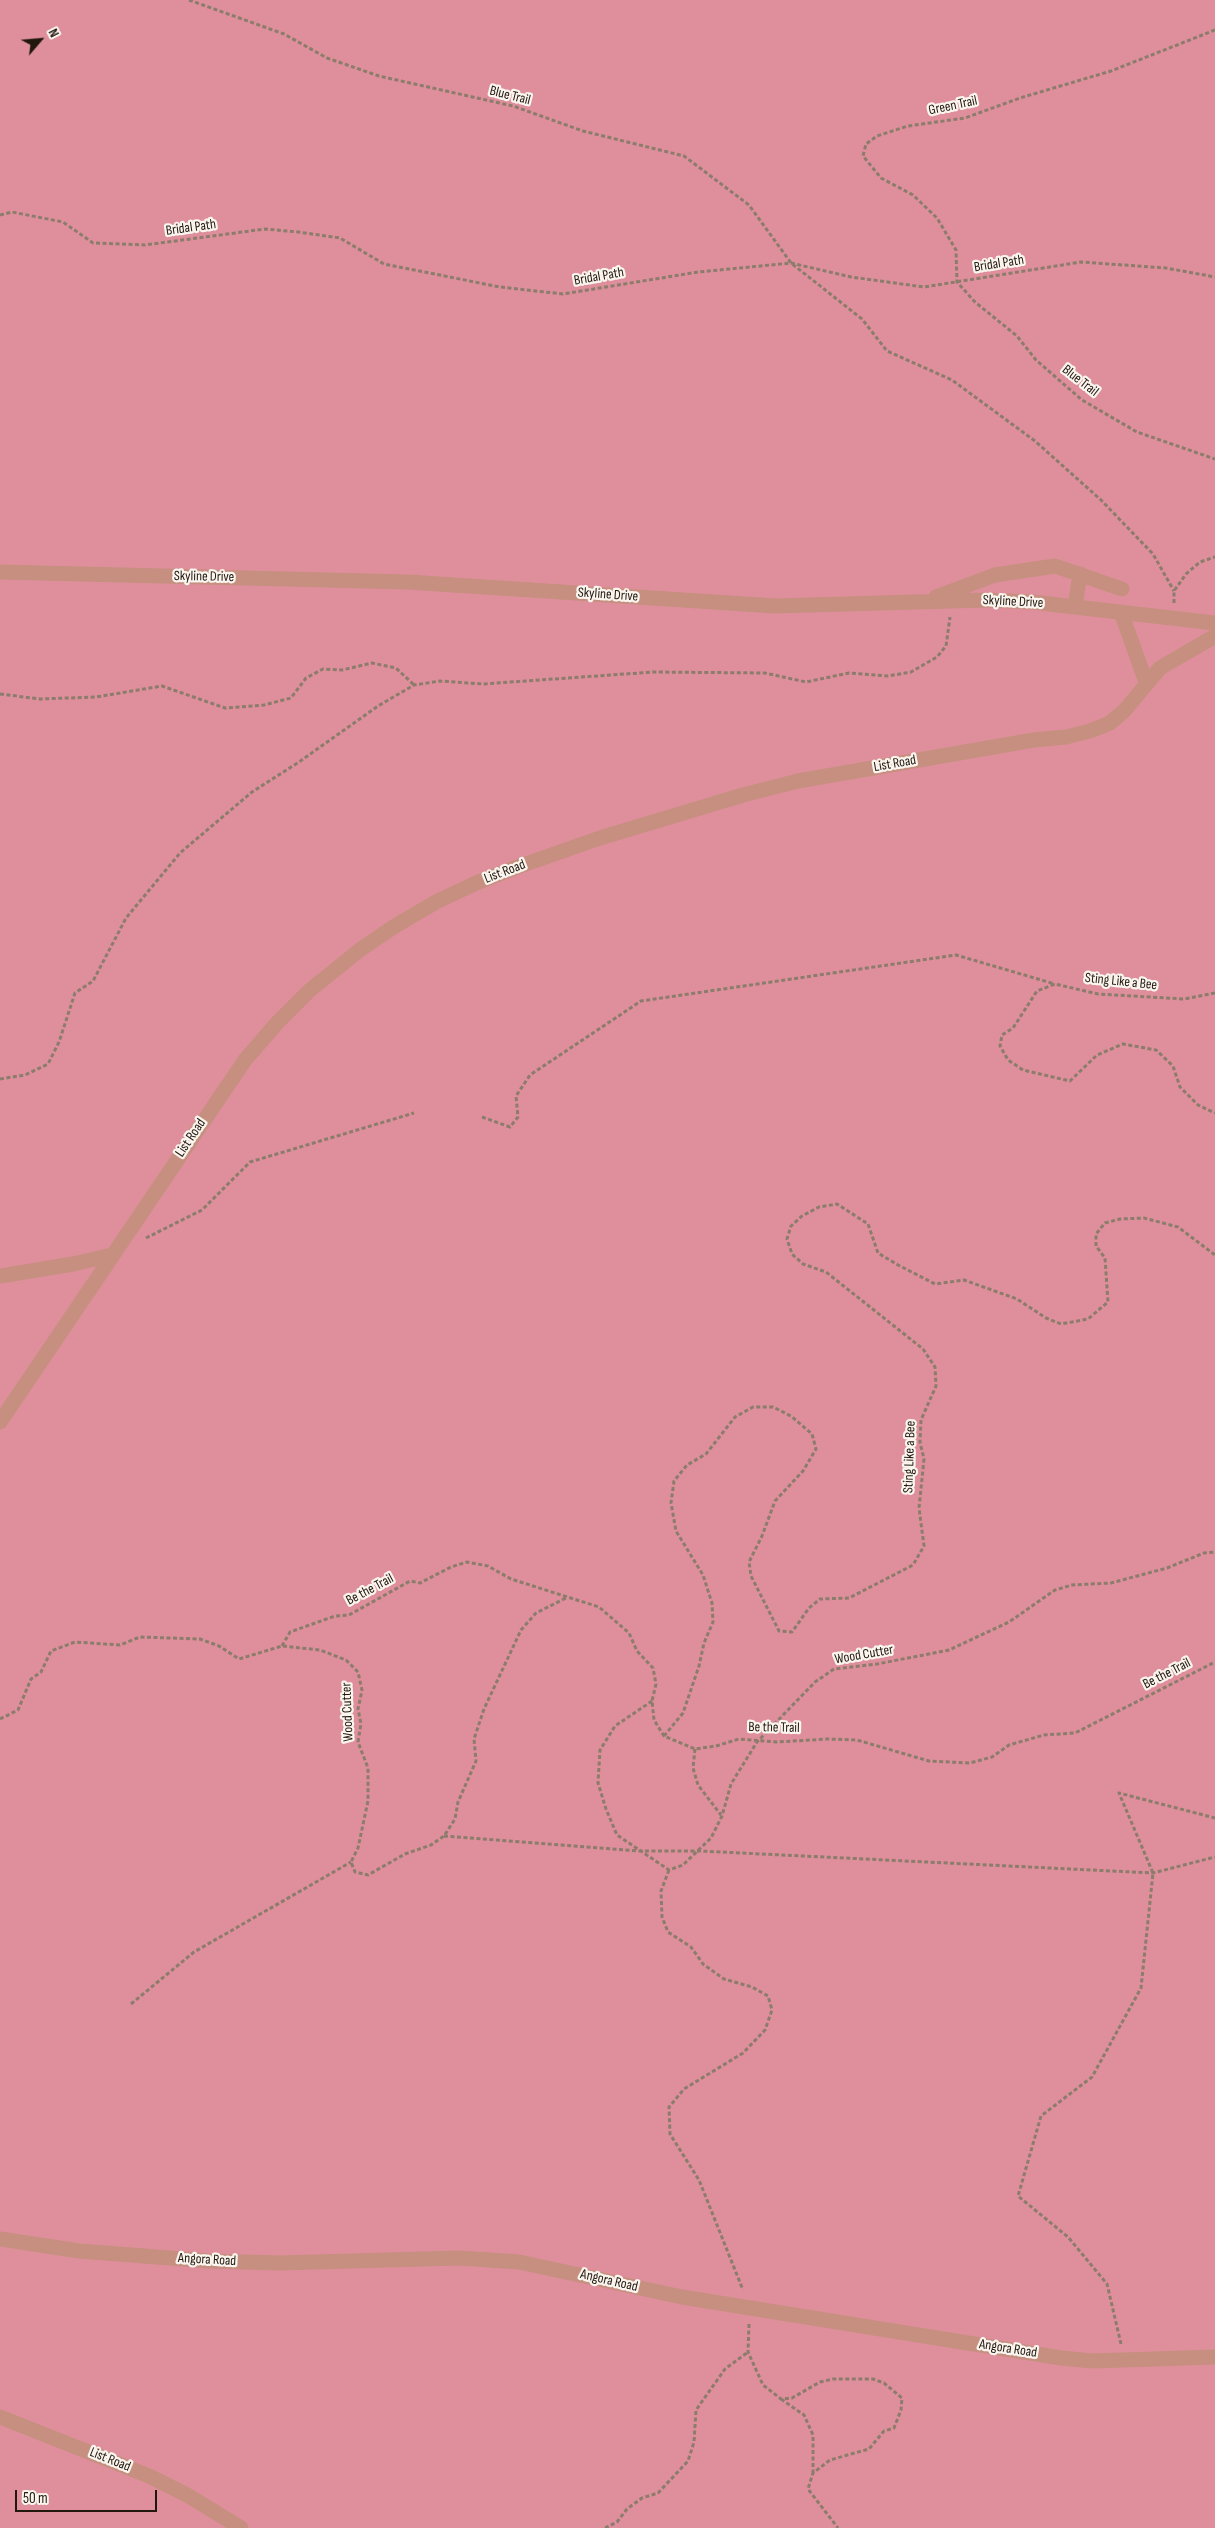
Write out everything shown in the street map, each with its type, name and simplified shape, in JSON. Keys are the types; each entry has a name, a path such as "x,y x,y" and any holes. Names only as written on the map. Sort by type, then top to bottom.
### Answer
{"street":[{"path":"923,602 995,574 1055,566 1122,589"},
{"name":"Skyline Drive","path":"0,572 408,582 775,606 952,601 1032,602 1215,622"},
{"path":"1075,607 1080,574"},
{"path":"1121,612 1146,682"},
{"name":"List Road","path":"0,1422 245,1060 276,1023 310,990 361,949 436,902 476,883 538,860 743,795 798,781 1034,740 1066,737 1110,723 1125,710 1146,682 1160,668 1215,636"},
{"path":"0,1276 73,1264 112,1254"},
{"name":"Angora Road","path":"0,2239 79,2251 209,2261 279,2263 459,2258 495,2260 550,2267 640,2289 1061,2358 1093,2361 1215,2357"},
{"name":"List Road","path":"0,2417 150,2476 195,2499 241,2528"}],"path":[{"name":"Blue Trail","path":"189,0 284,34 327,58 379,76 513,106 583,130 684,156 750,205 791,263 862,319 887,351 952,380 1035,441 1101,500 1153,554 1174,590"},
{"name":"Green Trail","path":"957,282 956,250 937,218 913,195 881,178 863,156 866,144 876,136 908,126 965,118 1020,98 1111,71 1215,30"},
{"name":"Bridal Path","path":"0,215 12,212 63,222 93,243 145,245 265,229 298,232 340,238 384,264 500,287 564,294 698,272 791,263 852,277 924,287 1081,262 1166,268 1215,277"},
{"name":"Blue Trail","path":"957,282 975,302 1018,336 1036,360 1082,400 1137,432 1215,459"},
{"path":"1170,618 1174,605 1174,590 1186,574 1200,562 1215,557"},
{"path":"0,1079 25,1075 48,1064 59,1042 75,993 93,981 126,918 180,853 252,792 299,762 378,706 414,685 440,681 483,684 653,672 765,673 806,682 849,673 888,676 911,672 937,657 946,646 952,601"},
{"path":"0,694 40,699 87,697 162,686 225,708 264,705 291,698 306,678 323,669 342,670 372,663 396,668 414,685"},
{"name":"Sting Like a Bee","path":"482,1118 510,1127 518,1117 516,1096 530,1075 641,1001 956,955 1098,994 1184,999 1215,993"},
{"path":"1056,984 1037,991 1013,1028 1002,1035 1000,1046 1008,1060 1023,1070 1070,1081 1097,1055 1123,1044 1156,1050 1173,1066 1180,1087 1198,1105 1215,1113"},
{"path":"137,1242 202,1210 250,1162 414,1113"},
{"name":"Sting Like a Bee","path":"664,1736 683,1713 699,1666 704,1643 713,1622 712,1603 703,1575 676,1531 671,1503 674,1480 687,1465 706,1454 735,1417 753,1407 773,1407 790,1416 812,1434 816,1449 803,1471 775,1501 762,1536 749,1562 751,1576 779,1632 792,1632 809,1608 820,1599 849,1598 913,1565 924,1546 919,1508 924,1459 920,1442 921,1420 936,1386 935,1366 923,1349 826,1272 802,1264 792,1254 787,1239 791,1226 802,1216 820,1207 837,1204 868,1224 878,1253 898,1265 935,1284 964,1280 973,1283 1017,1299 1046,1318 1062,1324 1088,1319 1108,1302 1105,1258 1096,1246 1096,1234 1105,1223 1144,1218 1178,1227 1215,1254"},
{"name":"Wood Cutter","path":"669,1870 683,1865 700,1851 711,1838 722,1816 731,1784 757,1742 815,1682 834,1669 877,1664 949,1650 1009,1622 1054,1590 1072,1586 1111,1583 1167,1568 1204,1553 1215,1552"},
{"name":"Be the Trail","path":"282,1646 290,1632 335,1616 349,1615 410,1581 420,1583 450,1567 467,1562 488,1566 511,1579 599,1607 629,1633 637,1651 653,1668 656,1684 652,1701 654,1720 664,1736"},
{"path":"131,2004 194,1952 351,1862 355,1872 368,1875 405,1854 431,1845 444,1836 455,1819 458,1802 476,1761 474,1740 484,1709 520,1630 536,1613 566,1598"},
{"name":"Wood Cutter","path":"0,1719 18,1710 31,1679 41,1672 51,1652 75,1642 120,1645 140,1637 200,1638 219,1646 239,1659 282,1646 320,1650 346,1660 358,1672 362,1690 358,1709 361,1724 358,1742 368,1768 368,1801 358,1848 351,1862"},
{"name":"Be the Trail","path":"694,1750 716,1746 738,1738 757,1742 857,1740 929,1761 970,1763 992,1757 1009,1745 1044,1735 1075,1733 1215,1662"},
{"path":"652,1701 615,1726 600,1750 598,1783 606,1809 617,1835 669,1870 661,1891 662,1917 668,1932 691,1947 703,1964 724,1979 752,1987 768,1996 772,2010 765,2030 743,2053 684,2089 669,2107 670,2134 698,2180 750,2308 748,2352 763,2384 804,2415 814,2435 813,2473 808,2490 838,2528"},
{"path":"664,1736 694,1750 693,1768 698,1785 722,1816"},
{"path":"1125,2360 1107,2284 1068,2237 1018,2196 1041,2116 1092,2077 1141,1988 1154,1872 1119,1793 1215,1818"},
{"path":"444,1836 640,1851 700,1851 1154,1872 1215,1857"},
{"path":"605,2528 617,2522 627,2509 642,2498 658,2493 688,2461 694,2442 696,2410 725,2369 748,2352"},
{"path":"781,2398 792,2398 820,2382 833,2379 874,2379 884,2383 902,2398 901,2410 894,2428 884,2431 869,2449 830,2460 813,2473"}],"shaded area":[{"path":"0,0 1215,0 1215,2528 0,2528"}]}
